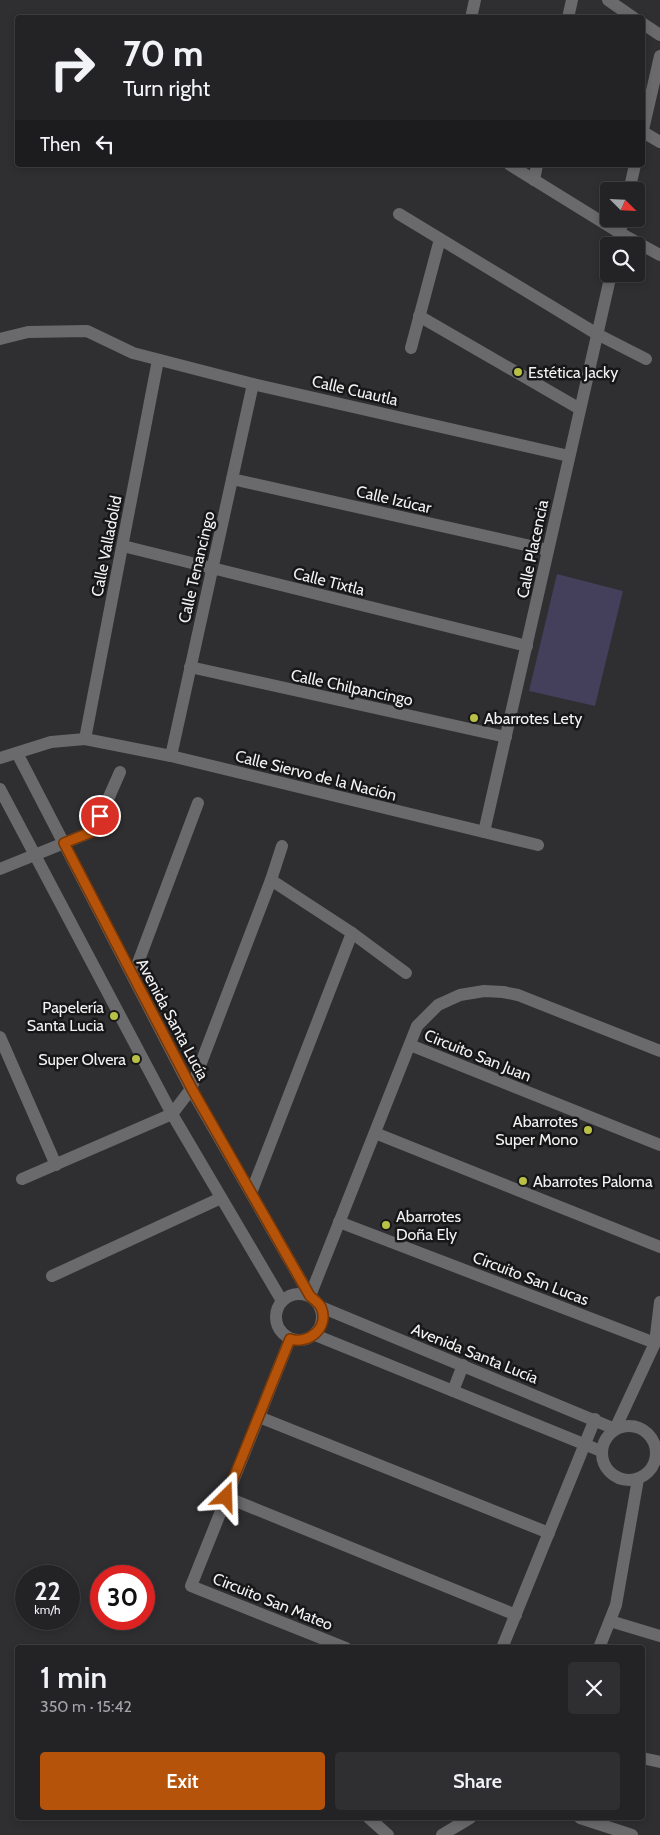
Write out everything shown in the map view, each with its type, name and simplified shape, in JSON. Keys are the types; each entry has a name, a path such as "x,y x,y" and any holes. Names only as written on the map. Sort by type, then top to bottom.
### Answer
{"street":[{"path":"472,15 475,0"},
{"path":"569,15 572,0"},
{"path":"608,0 630,15"},
{"path":"645,25 660,35"},
{"path":"645,124 660,56"},
{"path":"645,134 660,142"},
{"path":"513,167 620,233 660,255"},
{"path":"534,180 537,167"},
{"path":"631,182 635,167"},
{"path":"399,214 597,334 646,359"},
{"path":"619,237 621,228"},
{"path":"411,348 440,239"},
{"name":"Calle Placencia","path":"484,832 609,282"},
{"path":"419,316 580,409"},
{"name":"Calle Cuautla","path":"0,339 28,332 87,331 134,354 253,384 569,456"},
{"name":"Calle Valladolid","path":"85,739 158,360"},
{"name":"Calle Tenancingo","path":"171,756 253,384"},
{"name":"Calle Izúcar","path":"232,479 548,550"},
{"name":"Calle Tixtla","path":"123,546 527,646"},
{"name":"Calle Chilpancingo","path":"190,667 506,737"},
{"name":"Calle Siervo de la Nación","path":"0,758 52,742 85,739 171,756 538,845"},
{"name":"Avenida Santa Lucía","path":"17,753 192,1089 310,1296"},
{"path":"0,869 94,831 120,772"},
{"path":"0,789 172,1114 282,1302"},
{"path":"133,976 198,803"},
{"path":"22,1179 172,1114 192,1089 272,880 282,846"},
{"path":"272,880 352,933 406,973"},
{"path":"251,1193 352,933"},
{"name":"Circuito San Juan","path":"660,1051 518,995 484,990 460,995 438,1005 417,1026 410,1045 660,1146"},
{"path":"0,1037 56,1164"},
{"path":"310,1296 410,1045"},
{"path":"375,1133 660,1247"},
{"path":"52,1276 221,1198"},
{"name":"Circuito San Lucas","path":"339,1222 655,1343"},
{"path":"299,1293 310,1296 321,1307 323,1322 315,1336 303,1341 290,1339 281,1332 276,1323 276,1311 282,1302 290,1296 299,1293"},
{"path":"616,1429 655,1343 660,1302"},
{"name":"Avenida Santa Lucía","path":"321,1307 616,1429"},
{"path":"315,1336 601,1451"},
{"name":"Circuito San Mateo","path":"290,1339 191,1586 338,1645"},
{"path":"453,1391 463,1365"},
{"path":"258,1417 549,1533"},
{"path":"503,1645 595,1419"},
{"path":"625,1425 642,1429 650,1435 658,1451 652,1468 638,1479 620,1479 612,1475 602,1461 601,1451 608,1434 616,1429 625,1425"},
{"path":"600,1645 616,1605 638,1479"},
{"path":"226,1497 516,1614"},
{"path":"610,1621 660,1636"},
{"path":"645,1759 660,1762"},
{"path":"371,1820 388,1835"},
{"path":"442,1835 467,1820"},
{"path":"586,1820 632,1835"}],"shaded area":[{"path":"557,574 623,591 595,706 529,691"}],"place":[{"name":"Estética Jacky","path":"518,372"},
{"name":"Abarrotes Lety","path":"474,718"},
{"name":"Papelería Santa Lucia","path":"114,1016"},
{"name":"Super Olvera","path":"136,1059"},
{"name":"Abarrotes Super Mono","path":"588,1130"},
{"name":"Abarrotes Paloma","path":"523,1181"},
{"name":"Abarrotes Doña Ely","path":"386,1225"}],"route":[{"path":"100,816 94,831 64,843 192,1089 310,1296 321,1307 323,1322 315,1336 303,1341 290,1339 226,1497"}]}
